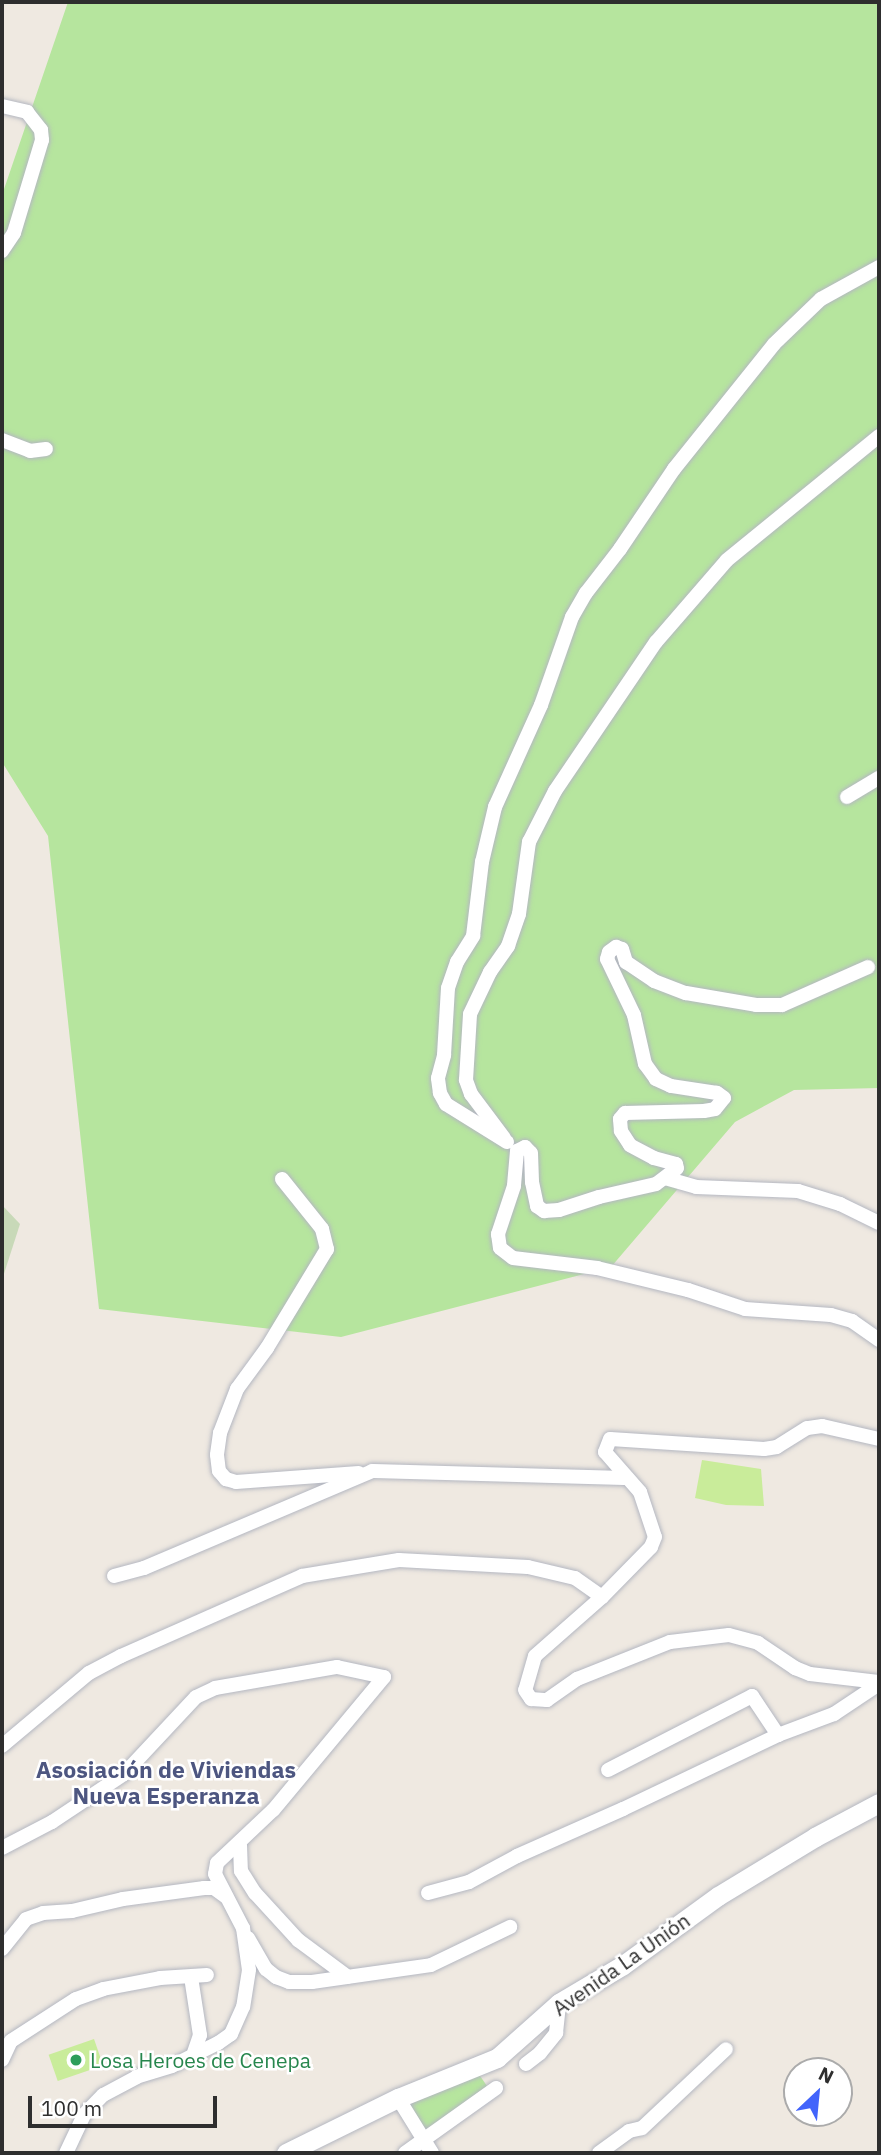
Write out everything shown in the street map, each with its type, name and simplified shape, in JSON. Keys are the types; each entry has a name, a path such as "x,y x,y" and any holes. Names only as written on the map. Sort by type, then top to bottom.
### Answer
{"main road":[{"name":"Avenida La Unión","path":"286,2153 398,2098 497,2058 559,2003 624,1965 729,1889 815,1837 879,1803"}],"street":[{"path":"2,106 27,112 41,130 42,140 14,233 2,251"},
{"path":"868,967 782,1004 756,1005 686,993 654,981 626,962 622,949 616,947 608,952 611,973 634,1015 645,1064 656,1080 671,1086 717,1093 724,1098 715,1109 642,1115 631,1112 620,1119 621,1131 630,1145 654,1158 677,1165 673,1174 656,1184 599,1197 559,1210 544,1211 535,1202 531,1153 525,1147 512,1147 446,1104 440,1093 438,1077 444,1055 448,988 457,962 473,936 482,862 495,807 541,705 572,617 674,469 774,344 821,299 879,267"},
{"path":"879,436 727,560 656,642 555,791 529,842 519,914 508,946 490,972 470,1014 466,1080 471,1094 512,1147 514,1186 498,1234 500,1248 513,1258 597,1268 688,1290 745,1309 831,1315 852,1321 879,1340"},
{"path":"2,440 30,451 46,449"},
{"path":"847,797 879,778"},
{"path":"665,1178 696,1187 798,1192 840,1204 879,1223"},
{"path":"282,1179 322,1229 327,1249 267,1348 237,1389 220,1433 217,1455 219,1471 226,1479 236,1482 372,1472 626,1478"},
{"path":"879,1439 821,1426 807,1428 777,1447 764,1450 614,1437 607,1442 605,1452 640,1492 655,1536 642,1556 602,1597 535,1656 525,1690 530,1699 547,1700 577,1679 670,1642 729,1635 758,1643 810,1674 879,1683"},
{"path":"114,1576 144,1567 372,1472"},
{"path":"2,1746 89,1674 121,1656 302,1576 399,1560 528,1567 575,1578 602,1597"},
{"path":"2,1847 52,1822 124,1774 196,1697 215,1688 337,1667 384,1677 273,1810 240,1845 222,1856 217,1863 215,1874 225,1896 266,1969 289,1982 312,1982 431,1965 510,1927"},
{"path":"428,1893 469,1882 517,1856 778,1735 834,1714 879,1683"},
{"path":"608,1770 752,1696 778,1735"},
{"path":"240,1845 241,1871 255,1893 298,1940 348,1977"},
{"path":"2,1949 26,1919 43,1913 72,1911 123,1899 204,1888 214,1888 225,1896"},
{"path":"66,2153 84,2116 103,2095 137,2077 172,2066 231,2034 239,2020 249,1970 243,1928"},
{"path":"2,2060 11,2041 76,1999 103,1989 160,1978 206,1975"},
{"path":"191,1977 200,2035 194,2053"},
{"path":"526,2064 540,2053 556,2033 559,2003"},
{"path":"599,2153 629,2131 642,2128 726,2049"},
{"path":"405,2153 428,2147 496,2088"},
{"path":"398,2098 428,2147"}],"green space":[{"path":"68,2 879,2 879,1088 794,1090 735,1122 611,1267 341,1337 99,1309 48,836 2,762 2,195"},
{"path":"2,1205 20,1224 2,1280"},
{"path":"702,1460 761,1469 764,1506 726,1505 695,1498"},
{"name":"Losa Heroes de Cenepa","path":"94,2039 103,2065 58,2081 49,2055"},
{"path":"478,2073 487,2086 423,2133 404,2100"}],"place":[{"name":"Losa Heroes de Cenepa","path":"76,2060"}],"district":[{"name":"Asosiación de Viviendas Nueva Esperanza","path":"166,1782"}]}
